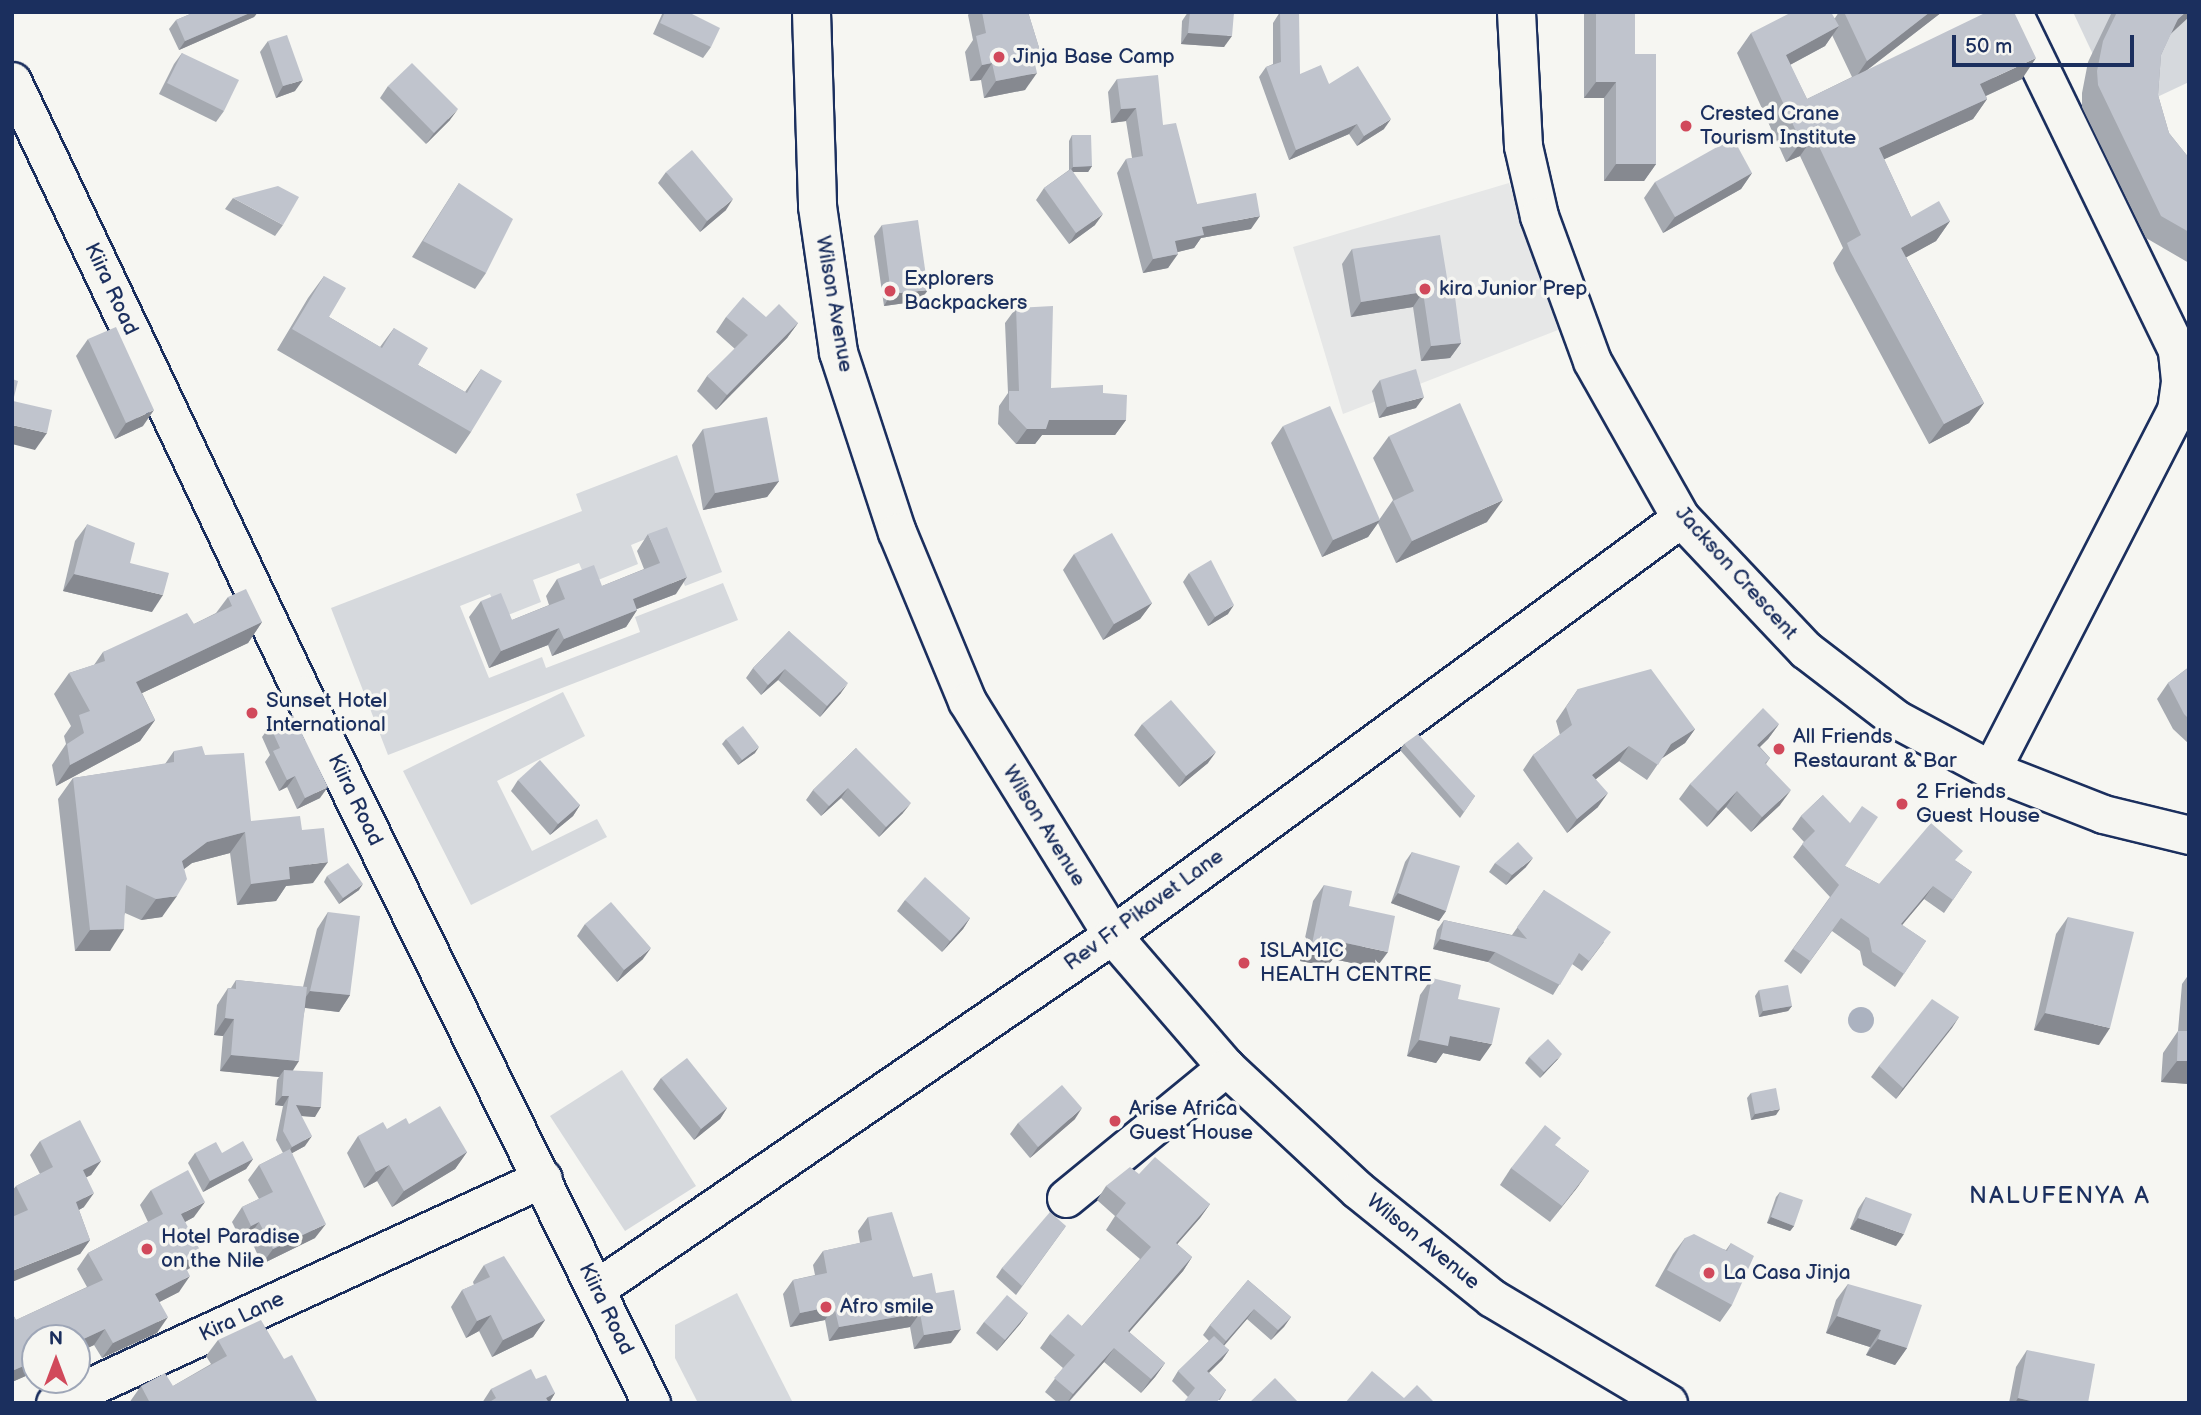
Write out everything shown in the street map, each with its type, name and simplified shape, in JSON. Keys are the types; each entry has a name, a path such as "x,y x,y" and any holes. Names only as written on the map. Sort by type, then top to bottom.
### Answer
{"street":[{"name":"Wilson Avenue","path":"811,12 817,206 842,365 897,532 967,701 1112,935 1226,1067 1358,1190 1492,1298 1668,1403"},
{"name":"Jackson Crescent","path":"1516,12 1523,146 1539,216 1592,361 1681,518 1805,650 1896,719 1991,770 2103,814 2189,835"},
{"path":"1991,770 2176,410 2180,380 2177,349 2012,12"},
{"name":"Kiira Road","path":"12,81 303,695 597,1287 651,1403"},
{"name":"Rev Fr Pikavet Lane","path":"597,1287 1112,935 1681,518"},
{"path":"1066,1198 1226,1067"},
{"name":"Kira Lane","path":"55,1403 543,1178"}],"shaded area":[{"path":"2073,12 2189,12 2189,82 2121,114"},
{"name":"kira Junior Prep","path":"1509,183 1558,330 1343,414 1293,247"},
{"path":"677,455 722,572 685,586 663,532 631,545 638,564 588,584 579,563 533,580 541,602 500,618 490,594 460,606 489,678 542,657 546,668 640,632 635,617 723,583 738,620 388,755 331,608 582,511 576,494"},
{"path":"563,692 585,736 497,781 532,851 597,819 607,837 471,905 403,771"},
{"path":"1861,1007 1870,1011 1874,1020 1870,1029 1861,1033 1852,1029 1848,1020 1852,1011"},
{"path":"622,1070 696,1186 625,1231 550,1116"},
{"path":"737,1293 793,1403 698,1403 675,1358 675,1325"}],"building":[{"path":"195,12 252,12 185,41 176,20"},
{"path":"665,12 688,12 720,28 711,47 660,23"},
{"path":"982,12 1028,12 1041,54 1033,55 1037,73 996,81 992,63 982,65 976,36 986,33"},
{"path":"1190,12 1234,12 1232,36 1188,33"},
{"path":"1280,12 1299,12 1300,74 1321,65 1329,84 1358,66 1391,119 1364,136 1357,124 1296,150 1266,67 1281,62"},
{"path":"1596,12 1635,12 1635,54 1656,54 1656,164 1616,164 1616,82 1596,82"},
{"path":"1792,12 1831,12 1839,26 1786,55 1807,99 1987,12 2014,12 2036,58 1980,84 1987,99 1879,148 1911,217 1939,201 1950,221 1901,248 1984,403 1944,424 1850,251 1847,243 1861,235 1814,136 1801,142 1751,33"},
{"path":"1844,12 1930,12 1867,61"},
{"path":"2117,12 2186,12 2178,19 2161,55 2158,95 2169,133 2189,158 2189,232 2161,216 2098,85 2097,71 2103,41"},
{"path":"287,35 303,80 283,86 268,41"},
{"path":"182,53 239,80 224,111 167,83"},
{"path":"412,63 458,109 434,133 388,86"},
{"path":"1158,75 1163,125 1176,123 1197,204 1256,193 1260,216 1202,227 1204,235 1175,241 1178,254 1153,259 1126,159 1143,156 1136,108 1121,109 1117,79"},
{"path":"1072,135 1091,135 1092,166 1073,167"},
{"path":"1733,138 1752,173 1675,217 1655,182"},
{"path":"692,150 733,199 707,221 666,172"},
{"path":"1071,169 1103,214 1076,233 1044,188"},
{"path":"459,183 513,219 486,273 423,241"},
{"path":"278,186 299,197 283,225 233,198"},
{"path":"918,220 928,290 891,294 882,225"},
{"path":"1440,235 1449,290 1454,289 1461,343 1431,346 1423,292 1361,302 1352,249"},
{"path":"324,276 346,288 329,317 382,348 394,328 428,348 418,365 467,393 481,369 502,381 471,432 292,329"},
{"path":"743,297 766,317 779,304 798,323 727,395 707,376 748,335 726,317"},
{"path":"1053,306 1051,388 1103,385 1103,393 1127,395 1126,420 1049,420 1046,429 1027,429 1009,410 1009,391 1019,391 1016,308"},
{"path":"116,327 154,410 126,423 88,339"},
{"path":"1416,369 1424,397 1387,407 1380,380"},
{"path":"12,379 18,381 13,401 52,410 47,433 12,425"},
{"path":"1460,403 1503,500 1412,541 1393,501 1414,491 1389,436"},
{"path":"1330,406 1380,520 1333,540 1283,426"},
{"path":"767,417 779,481 715,493 703,429"},
{"path":"87,524 135,543 130,563 169,573 163,595 74,574"},
{"path":"667,527 687,577 633,599 637,610 564,639 559,628 501,651 481,601 501,593 512,620 565,599 557,579 594,565 602,586 660,563 648,534"},
{"path":"1112,533 1152,603 1114,624 1074,554"},
{"path":"1211,560 1234,605 1215,617 1189,573"},
{"path":"246,589 262,622 136,682 155,720 70,765 67,744 84,733 79,715 90,711 69,673 105,661 103,652 187,613 194,624 232,606 228,597"},
{"path":"789,631 848,683 827,706 785,669 768,685 753,668"},
{"path":"2189,667 2189,719 2168,683"},
{"path":"1651,669 1695,729 1671,744 1658,765 1629,746 1592,775 1608,793 1577,819 1533,755 1572,725 1566,707 1578,689"},
{"path":"1171,700 1216,752 1186,776 1142,724"},
{"path":"1763,708 1779,724 1757,745 1770,758 1765,763 1791,790 1762,817 1737,791 1718,811 1690,784"},
{"path":"293,715 328,787 305,798 295,776 287,780 273,751 280,748 270,726"},
{"path":"743,726 759,747 742,760 726,739"},
{"path":"1418,734 1475,796 1464,812 1404,744"},
{"path":"202,746 205,755 244,753 251,821 300,816 302,830 324,828 328,862 289,867 290,879 251,884 245,832 207,842 182,861 187,879 177,896 156,899 126,885 124,929 90,930 73,778 174,762 174,751"},
{"path":"856,748 911,803 886,827 848,788 829,806 813,790"},
{"path":"540,760 580,805 558,824 518,780"},
{"path":"1823,795 1850,823 1862,806 1878,817 1845,866 1879,884 1931,823 1963,851 1955,860 1972,872 1953,900 1933,886 1901,924 1926,941 1904,974 1872,952 1869,938 1841,918 1810,961 1793,949 1839,885 1802,844 1815,831 1801,816"},
{"path":"1518,842 1533,858 1512,875 1495,863"},
{"path":"1412,852 1460,866 1446,911 1398,893"},
{"path":"348,863 363,884 343,898 327,876"},
{"path":"925,877 970,918 950,941 905,900"},
{"path":"1324,885 1352,891 1349,906 1395,916 1388,952 1341,942 1339,950 1312,944"},
{"path":"1544,890 1611,932 1589,961 1579,953 1560,985 1495,952 1440,939 1444,920 1527,939 1517,927"},
{"path":"611,902 651,948 624,970 585,924"},
{"path":"328,912 360,916 350,995 310,991"},
{"path":"2068,917 2134,932 2110,1028 2045,1013"},
{"path":"1432,978 1461,985 1458,999 1500,1008 1492,1044 1450,1036 1448,1046 1419,1040"},
{"path":"236,980 307,987 299,1061 231,1055 234,1019 225,1018 228,988 236,989"},
{"path":"1788,985 1792,1006 1763,1011 1759,990"},
{"path":"1932,999 1959,1017 1903,1088 1879,1066"},
{"path":"2178,1031 2189,1031 2189,1061 2177,1061"},
{"path":"1548,1039 1562,1054 1544,1072 1529,1057"},
{"path":"687,1058 727,1108 701,1129 661,1078"},
{"path":"284,1070 323,1072 321,1107 296,1105 312,1136 292,1147 283,1131 289,1096 282,1096"},
{"path":"1062,1085 1082,1108 1038,1147 1018,1123"},
{"path":"1776,1088 1780,1109 1755,1114 1751,1093"},
{"path":"440,1106 467,1152 404,1191 389,1165 376,1172 358,1136 383,1122 387,1129 406,1118 409,1124"},
{"path":"80,1120 101,1161 83,1170 94,1193 76,1202 90,1240 12,1271 12,1217 28,1210 16,1186 53,1167 40,1141"},
{"path":"1545,1125 1561,1138 1555,1145 1589,1171 1562,1206 1511,1168"},
{"path":"243,1141 253,1159 210,1181 195,1153 216,1142 222,1153"},
{"path":"290,1149 326,1224 273,1249 259,1222 251,1226 242,1207 273,1192 259,1165"},
{"path":"1155,1157 1210,1204 1176,1243 1192,1257 1128,1331 1165,1363 1151,1379 1114,1348 1073,1394 1054,1378 1075,1355 1050,1334 1068,1314 1082,1326 1151,1247 1116,1216 1126,1203 1106,1186 1130,1167 1139,1174"},
{"path":"188,1170 205,1202 181,1214 201,1252 183,1262 190,1276 155,1294 168,1317 113,1343 105,1329 91,1336 91,1324 21,1324 21,1367 12,1371 12,1313 16,1320 103,1280 88,1253 163,1214 151,1190"},
{"path":"1780,1192 1803,1200 1794,1226 1771,1217"},
{"path":"1866,1197 1912,1214 1904,1234 1858,1218"},
{"path":"892,1212 913,1277 932,1273 936,1293 954,1290 961,1329 924,1335 920,1313 839,1327 834,1306 800,1313 793,1280 827,1273 823,1251 872,1240 868,1217"},
{"path":"1050,1212 1066,1226 1022,1286 1002,1268"},
{"path":"1694,1234 1727,1251 1731,1243 1754,1256 1732,1305 1667,1270 1685,1238"},
{"path":"504,1256 545,1320 503,1340 491,1315 477,1321 462,1290 490,1277 484,1265"},
{"path":"1248,1280 1291,1317 1278,1330 1254,1309 1226,1341 1210,1325"},
{"path":"1848,1284 1922,1305 1907,1348 1878,1339 1881,1330 1837,1316"},
{"path":"1007,1295 1028,1313 1005,1340 984,1322"},
{"path":"261,1320 284,1359 292,1355 318,1403 150,1403 141,1386 165,1373 173,1386 227,1356 218,1340"},
{"path":"1214,1336 1229,1350 1207,1371 1226,1390 1216,1403 1183,1403 1195,1388 1178,1371"},
{"path":"2027,1350 2095,1364 2088,1403 2040,1403 2018,1398"},
{"path":"531,1369 536,1379 546,1375 555,1393 546,1398 549,1403 488,1403 496,1398 491,1389"},
{"path":"1372,1371 1404,1398 1417,1385 1435,1403 1345,1403"},
{"path":"1275,1378 1299,1403 1249,1403"}],"place":[{"name":"Jinja Base Camp","path":"999,57"},
{"name":"Crested Crane Tourism Institute","path":"1686,126"},
{"name":"kira Junior Prep","path":"1425,289"},
{"name":"Explorers Backpackers","path":"890,291"},
{"name":"Sunset Hotel International","path":"252,713"},
{"name":"All Friends Restaurant & Bar","path":"1779,749"},
{"name":"2 Friends Guest House","path":"1902,804"},
{"name":"ISLAMIC HEALTH CENTRE","path":"1244,963"},
{"name":"Arise Africa Guest House","path":"1115,1121"},
{"name":"Hotel Paradise on the Nile","path":"147,1249"},
{"name":"La Casa Jinja","path":"1709,1273"},
{"name":"Afro smile","path":"826,1307"}],"district":[{"name":"NALUFENYA A","path":"2060,1196"}]}
